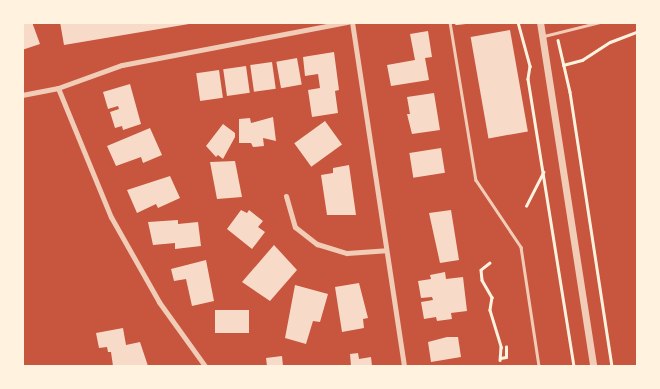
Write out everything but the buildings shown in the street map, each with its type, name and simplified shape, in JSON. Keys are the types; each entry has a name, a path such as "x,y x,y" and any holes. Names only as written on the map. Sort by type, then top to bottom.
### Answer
{"street":[{"path":"22,95 58,88 122,65 350,22 404,366"},
{"path":"540,22 593,366"},
{"path":"58,88 111,217 159,302 205,366"},
{"path":"286,196 295,226 317,244 347,253 386,250"}],"lane":[{"path":"450,22 476,180 521,247 540,366"},
{"path":"542,36 600,22"}],"path":[{"path":"518,22 530,66 528,80 574,366"},
{"path":"563,65 582,60 610,42 638,31"},
{"path":"556,34 570,92 612,366"},
{"path":"526,206 544,172"},
{"path":"490,263 482,270 482,280 492,297 491,317 499,336 500,359 506,357 506,347"}]}
